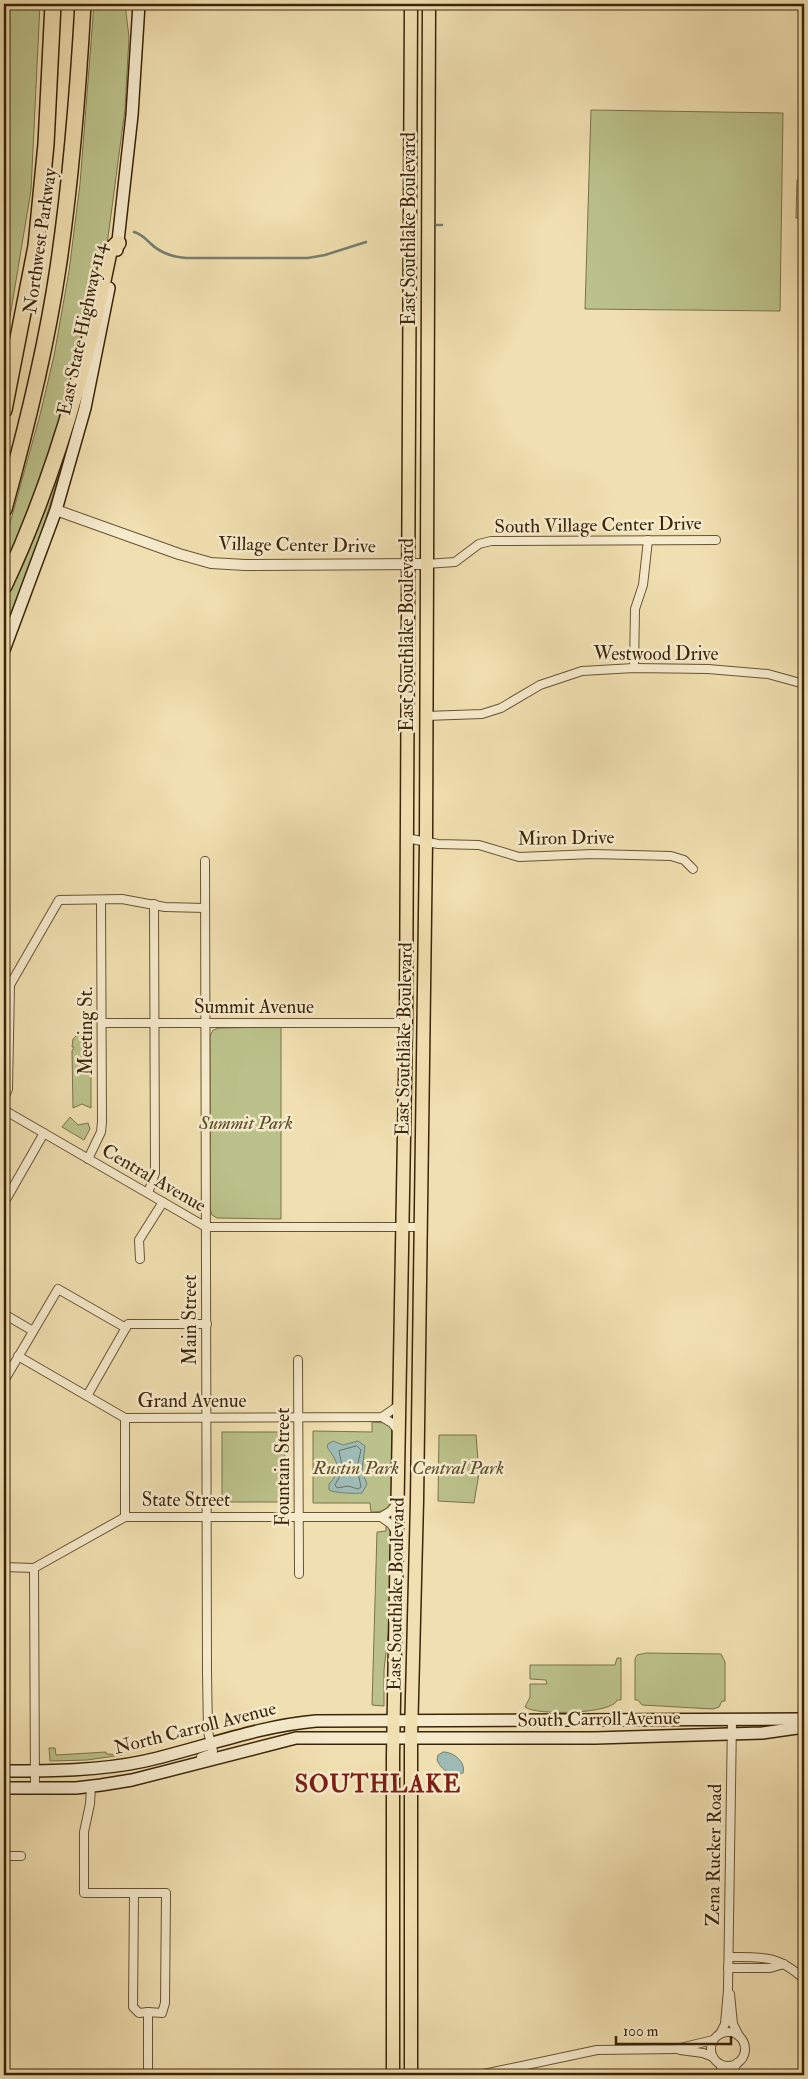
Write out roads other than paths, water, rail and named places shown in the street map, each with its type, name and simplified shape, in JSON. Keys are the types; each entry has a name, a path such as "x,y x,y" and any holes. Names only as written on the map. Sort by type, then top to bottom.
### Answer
{"highway":[{"name":"Northwest Parkway","path":"4,410 36,246 46,144 53,4"},
{"name":"Northwest Parkway","path":"4,509 32,402 58,270 78,96 83,4"},
{"path":"4,586 33,520 54,464 88,347 109,252 118,243"}],"main road":[{"name":"East State Highway 114","path":"4,650 56,510 85,408 118,243 132,115 139,4"},
{"name":"East Southlake Boulevard","path":"393,2075 394,1737 406,1023 411,4"},
{"name":"East Southlake Boulevard","path":"411,2075 411,1737 426,842 429,4"},
{"path":"411,103 428,104"},
{"path":"580,1738 616,1729 628,1719"},
{"name":"South Carroll Avenue","path":"395,1721 804,1719"},
{"path":"624,1737 631,1726 639,1723 671,1720"},
{"name":"North Carroll Avenue","path":"4,1771 86,1770 120,1766 297,1722 395,1721"},
{"name":"South Carroll Avenue","path":"394,1737 624,1737 762,1733 804,1727"},
{"name":"North Carroll Avenue","path":"4,1788 91,1786 132,1780 296,1738 394,1737"}],"street":[{"name":"Village Center Drive","path":"56,510 179,554 211,562 245,565 426,564"},
{"path":"634,668 636,609 643,585 648,540"},
{"name":"South Village Center Drive","path":"426,564 455,562 479,544 491,541 716,540"},
{"name":"Westwood Drive","path":"426,716 482,714 501,708 540,685 582,671 634,668 708,668 768,674 804,684"},
{"name":"Miron Drive","path":"406,838 426,842 479,845 518,858 593,854 671,856 684,860 693,869"},
{"name":"Main Street","path":"206,861 207,1672 208,1732 211,1743"},
{"path":"4,1099 8,1089 8,992 13,978 59,900 133,900 176,908 205,908"},
{"name":"Meeting St.","path":"88,1159 100,1132 102,1122 101,900"},
{"path":"148,1193 155,1173 154,904"},
{"name":"Summit Avenue","path":"102,1023 406,1023"},
{"name":"Central Avenue","path":"4,1110 206,1227 421,1227"},
{"path":"4,1203 44,1133"},
{"path":"140,1259 139,1240 163,1202"},
{"path":"4,1381 58,1289 126,1328"},
{"path":"4,1314 33,1332"},
{"path":"87,1396 128,1324 207,1324"},
{"name":"Grand Avenue","path":"18,1356 125,1418 382,1417"},
{"name":"Fountain Street","path":"298,1360 299,1574"},
{"path":"382,1417 395,1410 400,1404"},
{"path":"382,1417 392,1423 399,1432"},
{"path":"125,1418 125,1517"},
{"path":"398,1502 391,1511 381,1516 391,1524 398,1535"},
{"name":"State Street","path":"34,1568 125,1517 381,1516"},
{"path":"4,1567 34,1568 35,1788"},
{"name":"Zena Rucker Road","path":"720,2034 725,2024 728,1990 732,1720"},
{"path":"189,1764 212,1753 211,1743"},
{"path":"91,1786 90,1804 84,1832 84,1893 134,1893 166,1893 165,2003 162,2013 138,2013 134,2007 134,1893"},
{"path":"4,1856 21,1856"},
{"path":"729,1957 772,1958 789,1965 804,1979"},
{"path":"728,1968 770,1968 784,1964"},
{"name":"Zena Rucker Road","path":"728,1990 731,1996 733,2024 739,2036"},
{"path":"148,2012 148,2075"},
{"path":"713,2057 711,2049 714,2040 720,2034 728,2032 739,2036 744,2043 744,2051 731,2075"},
{"path":"676,2049 714,2040"},
{"path":"479,2075 597,2050 676,2049 703,2053 713,2057 720,2064 724,2075"},
{"path":"720,2064 729,2066 737,2063"}],"water":[{"path":"333,1441 343,1445 358,1441 365,1446 362,1471 367,1484 362,1493 340,1493 329,1490 329,1484 337,1470 336,1461 327,1447"},
{"path":"443,1752 458,1758 463,1765 463,1773 451,1774 441,1767 437,1760 438,1755"}],"waterway":[{"path":"437,225 442,225"},
{"path":"134,232 141,235 162,252 186,258 308,258 325,255 366,242"}],"district":[{"name":"SOUTHLAKE","path":"378,1784"}],"park label":[{"name":"Summit Park","path":"246,1123"},
{"name":"Rustin Park","path":"356,1468"},
{"name":"Central Park","path":"458,1468"}]}
